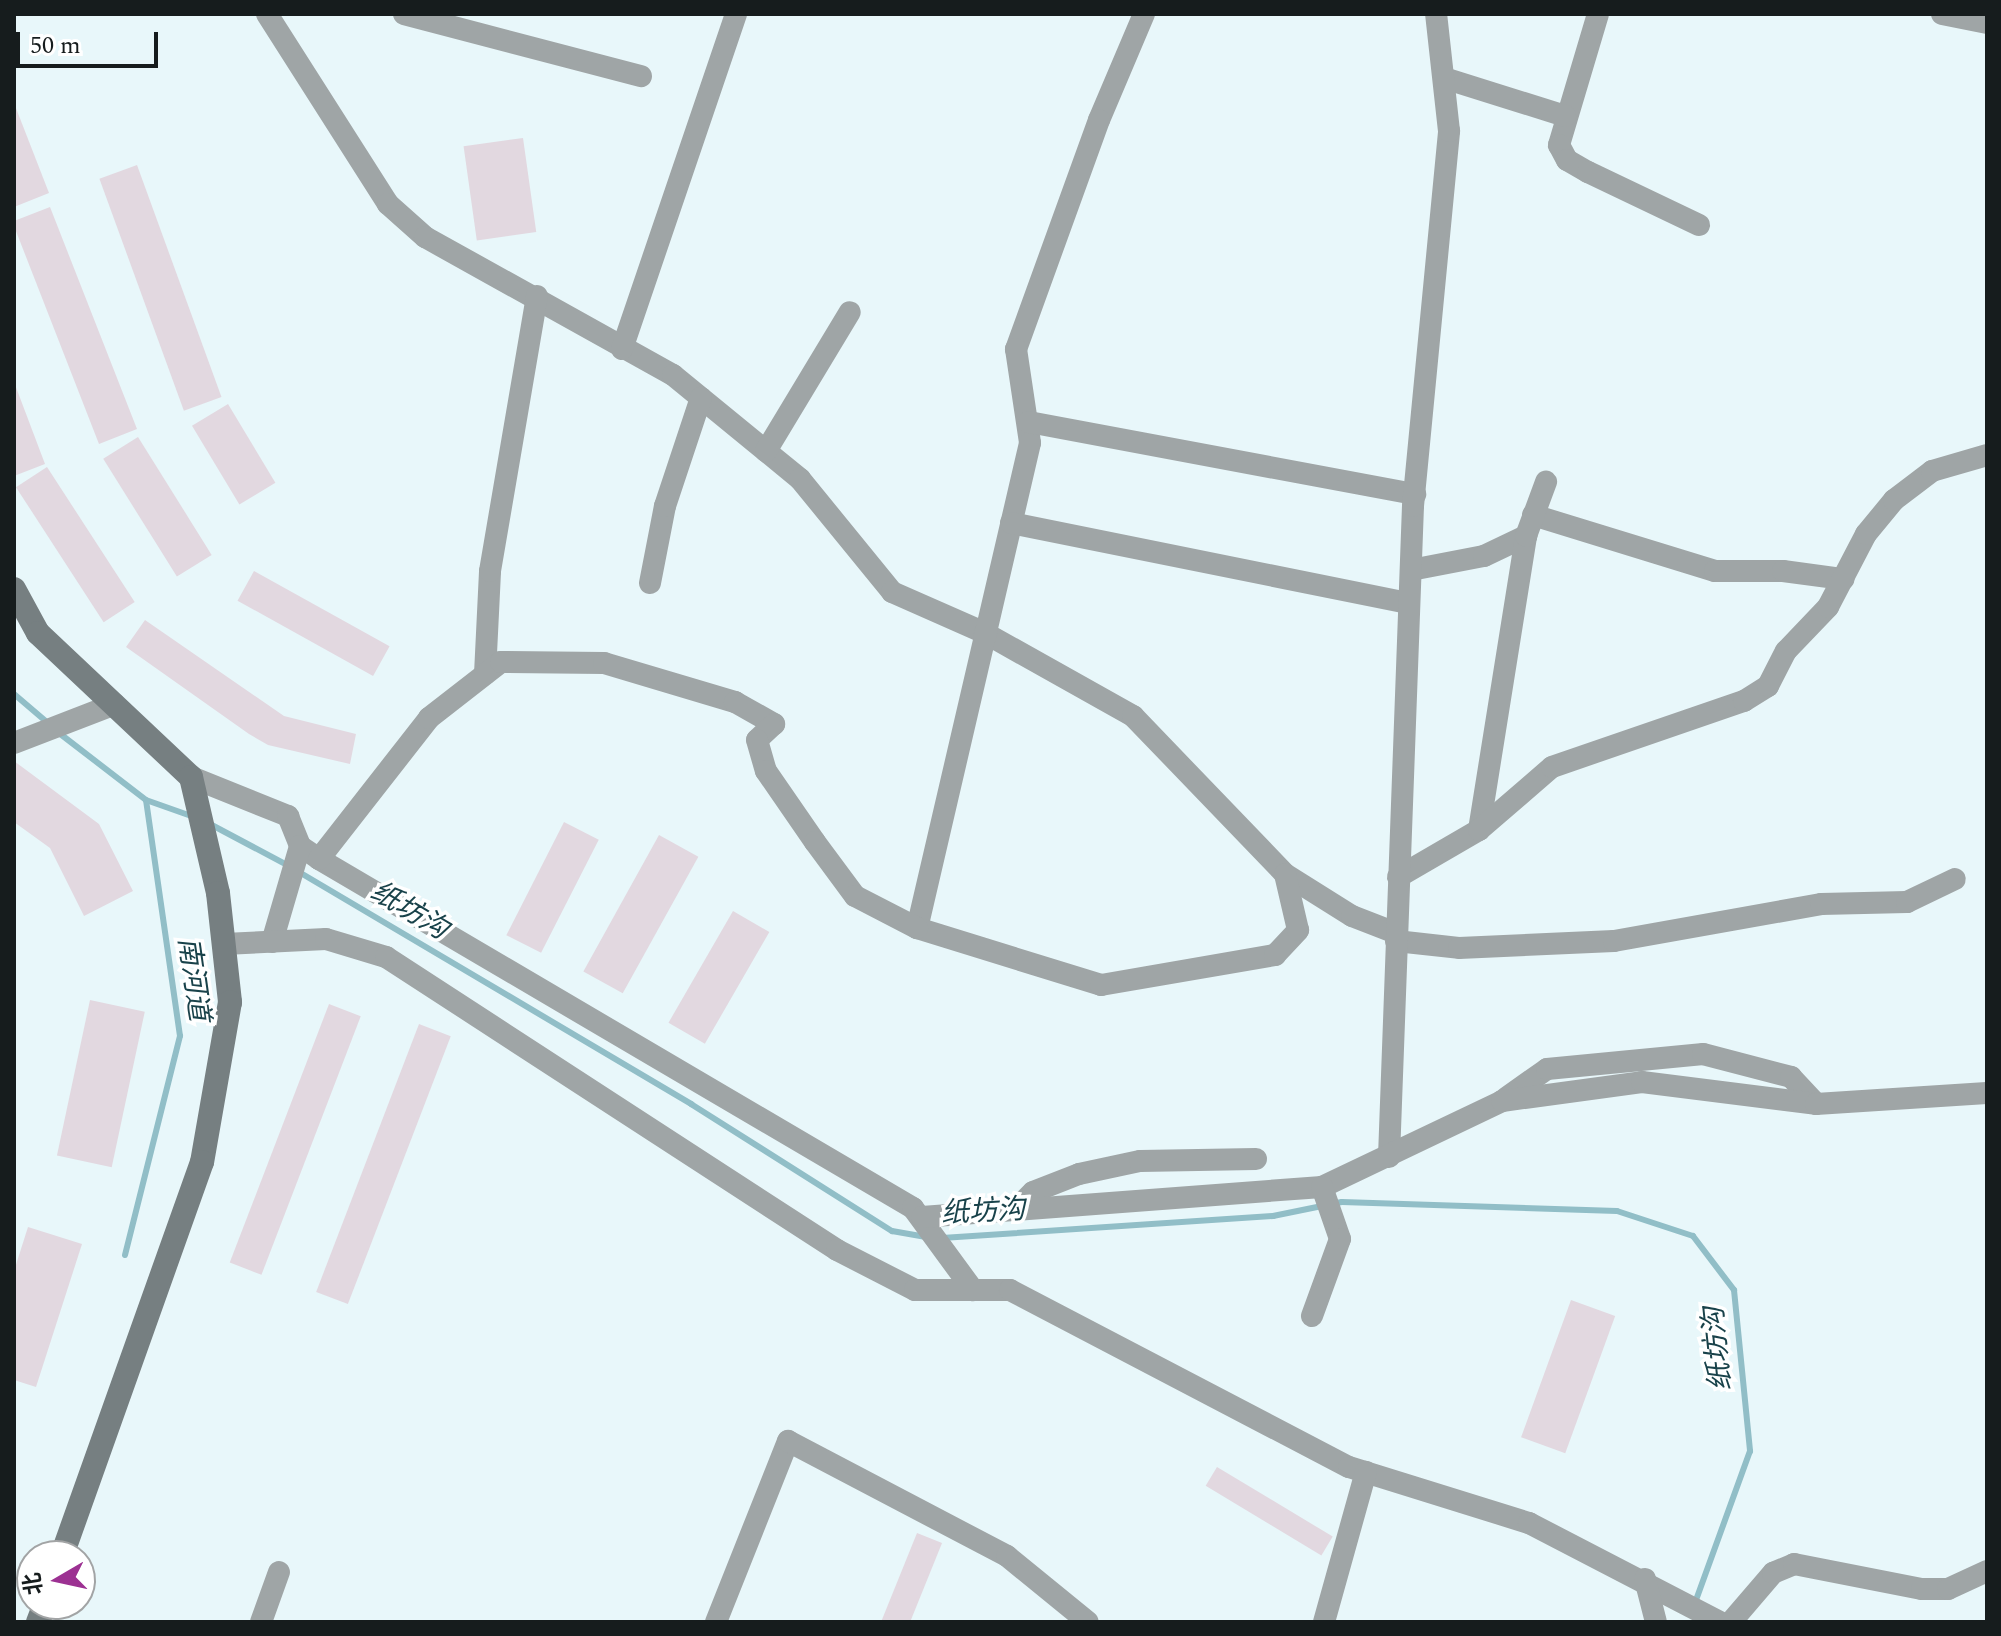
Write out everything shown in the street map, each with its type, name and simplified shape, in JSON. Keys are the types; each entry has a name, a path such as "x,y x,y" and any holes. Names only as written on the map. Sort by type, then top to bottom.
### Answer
{"street":[{"path":"267,14 388,204 425,237 537,296 622,349 673,375 800,479 892,592 985,633 1133,716 1285,874 1352,916 1396,937 1474,948 1614,941 1821,904 1907,902 1955,879"},
{"path":"404,14 641,76"},
{"path":"622,349 736,14"},
{"path":"917,928 1030,443 1029,422 1016,368 1016,349 1099,120 1144,14"},
{"path":"1389,1157 1415,494 1449,131 1436,14"},
{"path":"1598,14 1565,116 1559,145 1567,160 1699,225"},
{"path":"1942,14 1987,23"},
{"path":"1444,78 1565,116"},
{"path":"485,674 490,571 537,296"},
{"path":"766,451 850,312"},
{"path":"650,583 665,506 701,398"},
{"path":"1029,422 1415,494"},
{"path":"1398,877 1479,830 1552,767 1744,701 1768,686 1786,651 1828,607 1866,534 1894,500 1932,471 1987,455"},
{"path":"1479,830 1530,526 1546,482"},
{"path":"1011,523 1409,603"},
{"path":"1411,570 1484,556 1530,526 1715,571 1783,571 1843,579"},
{"path":"14,589 38,633 115,704 193,787 210,857 230,1002 202,1162 68,1540"},
{"path":"272,942 286,894 305,855 429,718 501,662 604,663 735,702 774,724 757,740 766,771 855,896 917,928 1101,985 1275,955 1298,930 1285,874"},
{"path":"19,741 115,704"},
{"path":"193,787 288,816 305,855 926,1222 973,1290"},
{"path":"224,944 326,939 386,957 837,1250 915,1290 1010,1290 1366,1472 1529,1523 1645,1579 1713,1618"},
{"path":"926,1222 1015,1210 1327,1201 1389,1157 1502,1101 1547,1069 1703,1054 1791,1077 1816,1104"},
{"path":"1502,1101 1642,1082 1816,1104 1987,1093"},
{"path":"1015,1210 1033,1192 1079,1174 1140,1161 1256,1159"},
{"path":"1312,1316 1340,1239 1327,1201"},
{"path":"716,1622 788,1441 1007,1556 1082,1620"},
{"path":"1324,1622 1366,1472"},
{"path":"1731,1622 1773,1573 1794,1564 1922,1589 1948,1589 1987,1571"},
{"path":"261,1622 279,1572"},
{"path":"1645,1579 1656,1622"}],"building":[{"path":"14,103 49,193 14,207"},
{"path":"523,138 536,232 477,240 464,146"},
{"path":"137,165 221,397 184,411 99,179"},
{"path":"50,207 137,429 99,444 14,226 14,221"},
{"path":"14,382 45,464 14,476"},
{"path":"228,404 275,483 239,504 192,426"},
{"path":"138,437 212,555 177,577 103,459"},
{"path":"47,467 135,602 104,622 16,487"},
{"path":"254,571 390,646 373,676 238,601"},
{"path":"145,620 284,716 356,734 350,764 268,745 249,734 126,647"},
{"path":"14,761 99,824 133,891 84,916 50,848 14,822"},
{"path":"564,822 599,840 541,953 506,935"},
{"path":"659,835 698,857 623,993 583,971"},
{"path":"733,911 769,932 705,1044 668,1023"},
{"path":"90,1000 145,1012 112,1167 57,1156"},
{"path":"329,1004 361,1016 261,1275 230,1263"},
{"path":"419,1024 451,1036 348,1304 316,1292"},
{"path":"28,1227 82,1244 36,1387 14,1380 14,1271"},
{"path":"1571,1300 1615,1316 1565,1453 1521,1437"},
{"path":"1217,1467 1333,1537 1321,1555 1206,1486"},
{"path":"917,1533 942,1543 910,1622 881,1622"}],"waterway":[{"name":"纸坊沟","path":"14,694 48,723"},
{"name":"纸坊沟","path":"59,733 146,800 194,817"},
{"name":"南河道","path":"125,1255 180,1036 146,800"},
{"name":"纸坊沟","path":"208,823 289,866"},
{"name":"纸坊沟","path":"299,872 691,1104 892,1231 927,1237"},
{"name":"纸坊沟","path":"942,1238 1273,1216 1342,1202 1617,1211 1693,1236 1734,1290 1750,1451 1695,1603"}]}
